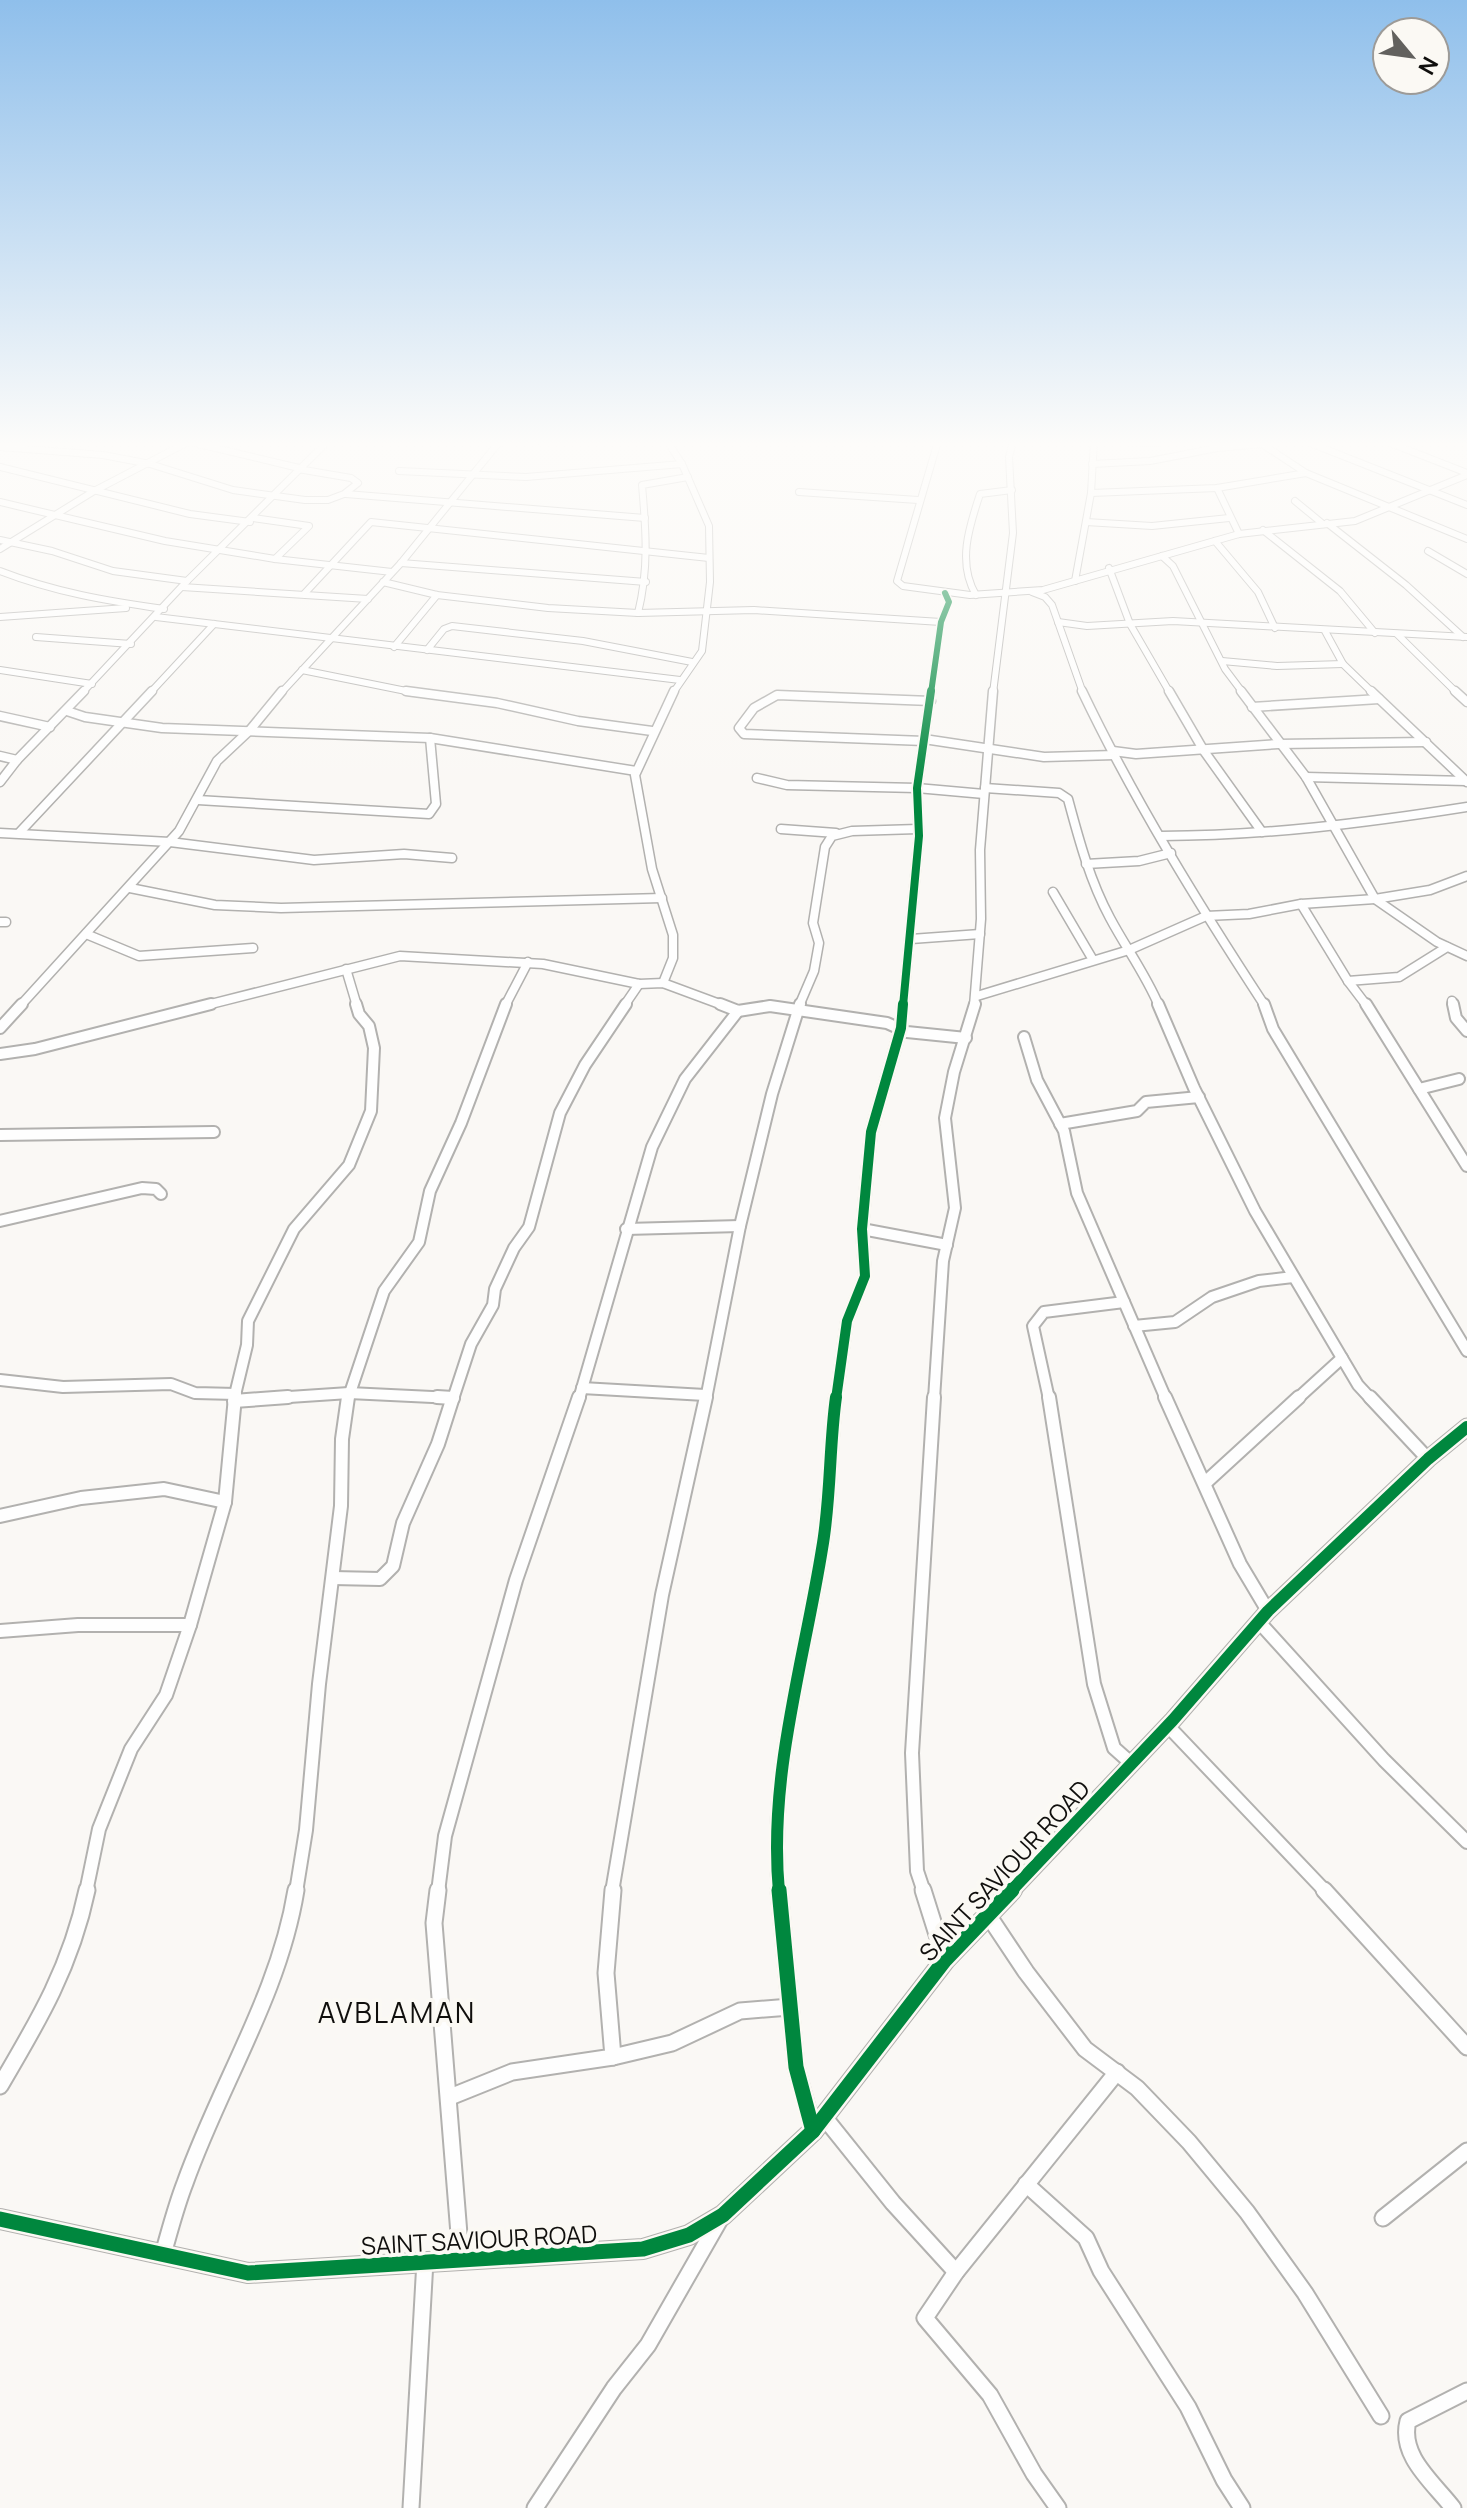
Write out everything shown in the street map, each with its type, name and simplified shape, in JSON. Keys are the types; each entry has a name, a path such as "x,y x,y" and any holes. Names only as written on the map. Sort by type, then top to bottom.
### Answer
{"street":[{"path":"69,558 113,571 185,584 368,599"},
{"path":"0,782 17,760 211,558"},
{"path":"270,558 392,572"},
{"path":"304,594 340,558"},
{"path":"0,1028 170,842 198,800 217,761 250,730 405,558"},
{"path":"638,613 646,582 648,558"},
{"path":"663,983 673,958 673,935 648,848 636,771 652,731 680,680 702,651 709,558"},
{"path":"903,558 897,581 903,586 976,595 1044,593 1074,577 1153,558"},
{"path":"966,558 966,583 976,595"},
{"path":"945,1960 917,1871 912,1753 943,1261 955,1208 945,1118 954,1072 977,996 980,850 987,748 1010,558"},
{"path":"1074,577 1078,558"},
{"path":"1164,558 1173,566 1222,661 1278,744 1306,777 1375,899 1447,947 1467,956"},
{"path":"1229,558 1260,594 1271,611 1275,628"},
{"path":"1301,558 1356,607 1375,633"},
{"path":"1370,558 1466,638"},
{"path":"1440,558 1467,574"},
{"path":"401,563 646,582"},
{"path":"1109,568 1130,624 1204,751 1262,832"},
{"path":"0,571 41,587 164,609"},
{"path":"383,582 437,595 548,608 638,613 790,612 941,622"},
{"path":"945,593 949,602 941,622 917,788 918,829 911,939 901,1028 871,1132 862,1229 865,1276 847,1321 831,1434 823,1546 791,1710 775,1845 796,2067 819,2124 956,2272"},
{"path":"1044,593 1052,605 1079,685 1114,753 1206,916 1266,1008 1273,1029 1343,1149 1467,1351"},
{"path":"394,647 437,595"},
{"path":"0,617 144,607"},
{"path":"156,617 680,680"},
{"path":"1058,622 1072,626 1159,621 1466,638"},
{"path":"19,833 214,624"},
{"path":"427,650 444,629 452,626 583,641 692,662"},
{"path":"1325,631 1343,664 1466,782"},
{"path":"1397,634 1467,702"},
{"path":"36,637 131,644"},
{"path":"1222,661 1277,666 1343,664"},
{"path":"0,670 92,684"},
{"path":"302,670 433,696 497,703 578,721 652,731"},
{"path":"931,701 777,695 759,705 742,720 739,728 744,734 924,740 1069,759 1114,753 1204,751 1278,744 1426,742"},
{"path":"1252,707 1379,699"},
{"path":"67,711 162,728 430,738 636,771"},
{"path":"0,716 50,727"},
{"path":"198,800 429,814 436,804 430,738"},
{"path":"0,756 17,760"},
{"path":"1306,777 1466,782"},
{"path":"757,778 787,785 1066,796 1086,864 1109,917 1150,985 1199,1097 1255,1211 1358,1385 1428,1459"},
{"path":"1161,836 1262,832 1371,822 1467,807"},
{"path":"781,829 838,834 918,829"},
{"path":"0,833 170,842 314,860 404,854 452,858"},
{"path":"613,2057 606,1973 614,1873 644,1691 740,1226 772,1094 797,1010 814,971 819,943 813,923 825,847 827,841 838,834"},
{"path":"1086,864 1139,861 1171,853"},
{"path":"977,996 1129,950 1206,916 1249,914 1301,904 1375,899 1430,890 1467,876"},
{"path":"1453,882 1467,889"},
{"path":"130,888 215,905 281,908 404,902 488,905 662,898"},
{"path":"1053,892 1093,960"},
{"path":"1301,904 1348,981 1381,1024 1467,1166"},
{"path":"86,934 139,956 253,948"},
{"path":"911,939 980,934"},
{"path":"1348,981 1399,977 1447,947"},
{"path":"0,1054 35,1049 400,956 528,962 639,984 663,983 738,1011 770,1006 901,1028 907,1032 966,1038"},
{"path":"163,2254 185,2182 256,2021 290,1926 306,1830 319,1684 341,1506 342,1439 349,1393 384,1291 419,1242 430,1191 461,1123 498,1019 528,962"},
{"path":"0,2086 51,2000 79,1928 99,1829 131,1749 166,1695 190,1625 225,1502 235,1397 247,1345 248,1321 294,1229 349,1165 371,1111 374,1048 369,1026 359,1014 346,969"},
{"path":"333,1578 380,1579 393,1566 403,1523 429,1465 477,1328 493,1305 495,1289 514,1248 529,1227 553,1137 571,1088 639,984"},
{"path":"1452,1001 1456,1018 1467,1031"},
{"path":"461,2259 434,1923 445,1836 516,1580 568,1436 652,1147 685,1079 738,1011"},
{"path":"1024,1037 1037,1080 1060,1124 1077,1193 1264,1617 1384,1760 1467,1842"},
{"path":"1419,1089 1459,1079"},
{"path":"1060,1124 1137,1111 1146,1102 1199,1097"},
{"path":"0,1135 214,1132"},
{"path":"0,1221 142,1188 156,1189 161,1194"},
{"path":"626,1229 740,1226"},
{"path":"862,1229 947,1245"},
{"path":"1134,1326 1175,1322 1212,1297 1259,1281 1293,1277"},
{"path":"1124,1302 1044,1312 1033,1326 1046,1379 1094,1684 1114,1748 1132,1764"},
{"path":"1205,1483 1342,1358"},
{"path":"0,1380 63,1387 171,1384 186,1392 208,1396 349,1393 453,1398"},
{"path":"582,1388 705,1395"},
{"name":"SAINT SAVIOUR ROAD","path":"0,2219 248,2273 643,2249 689,2235 723,2215 819,2124 945,1960 1168,1726 1264,1617 1428,1459 1467,1427"},
{"path":"0,1516 81,1498 164,1489 225,1502"},
{"path":"0,1631 78,1625 190,1625"},
{"path":"1168,1726 1384,1953 1467,2047"},
{"path":"988,1915 1026,1972 1085,2049 1137,2088 1189,2142 1247,2212 1305,2293 1381,2416"},
{"path":"450,2097 512,2072 613,2057 672,2043 740,2011 790,2007"},
{"path":"1058,2508 1034,2474 990,2395 925,2318 956,2272 1117,2072"},
{"path":"1383,2218 1467,2151"},
{"path":"1026,2184 1086,2238 1101,2271 1188,2407 1224,2480 1242,2508"},
{"path":"535,2508 614,2388 648,2345 723,2215"},
{"path":"411,2508 425,2261"},
{"path":"1453,2508 1407,2450 1404,2436 1408,2421 1467,2391"}],"cycle path":[{"path":"813,2131 796,2067 775,1845 791,1710 823,1546 831,1434 847,1321 865,1276 862,1229 871,1132 901,1028 919,836 917,788 941,622 949,602 945,593"},
{"path":"0,2219 248,2273 643,2249 689,2235 723,2215 813,2131 945,1960 1173,1720 1268,1611 1428,1459 1467,1427"}],"district":[{"name":"AVBLAMAN","path":"397,2012"}]}
